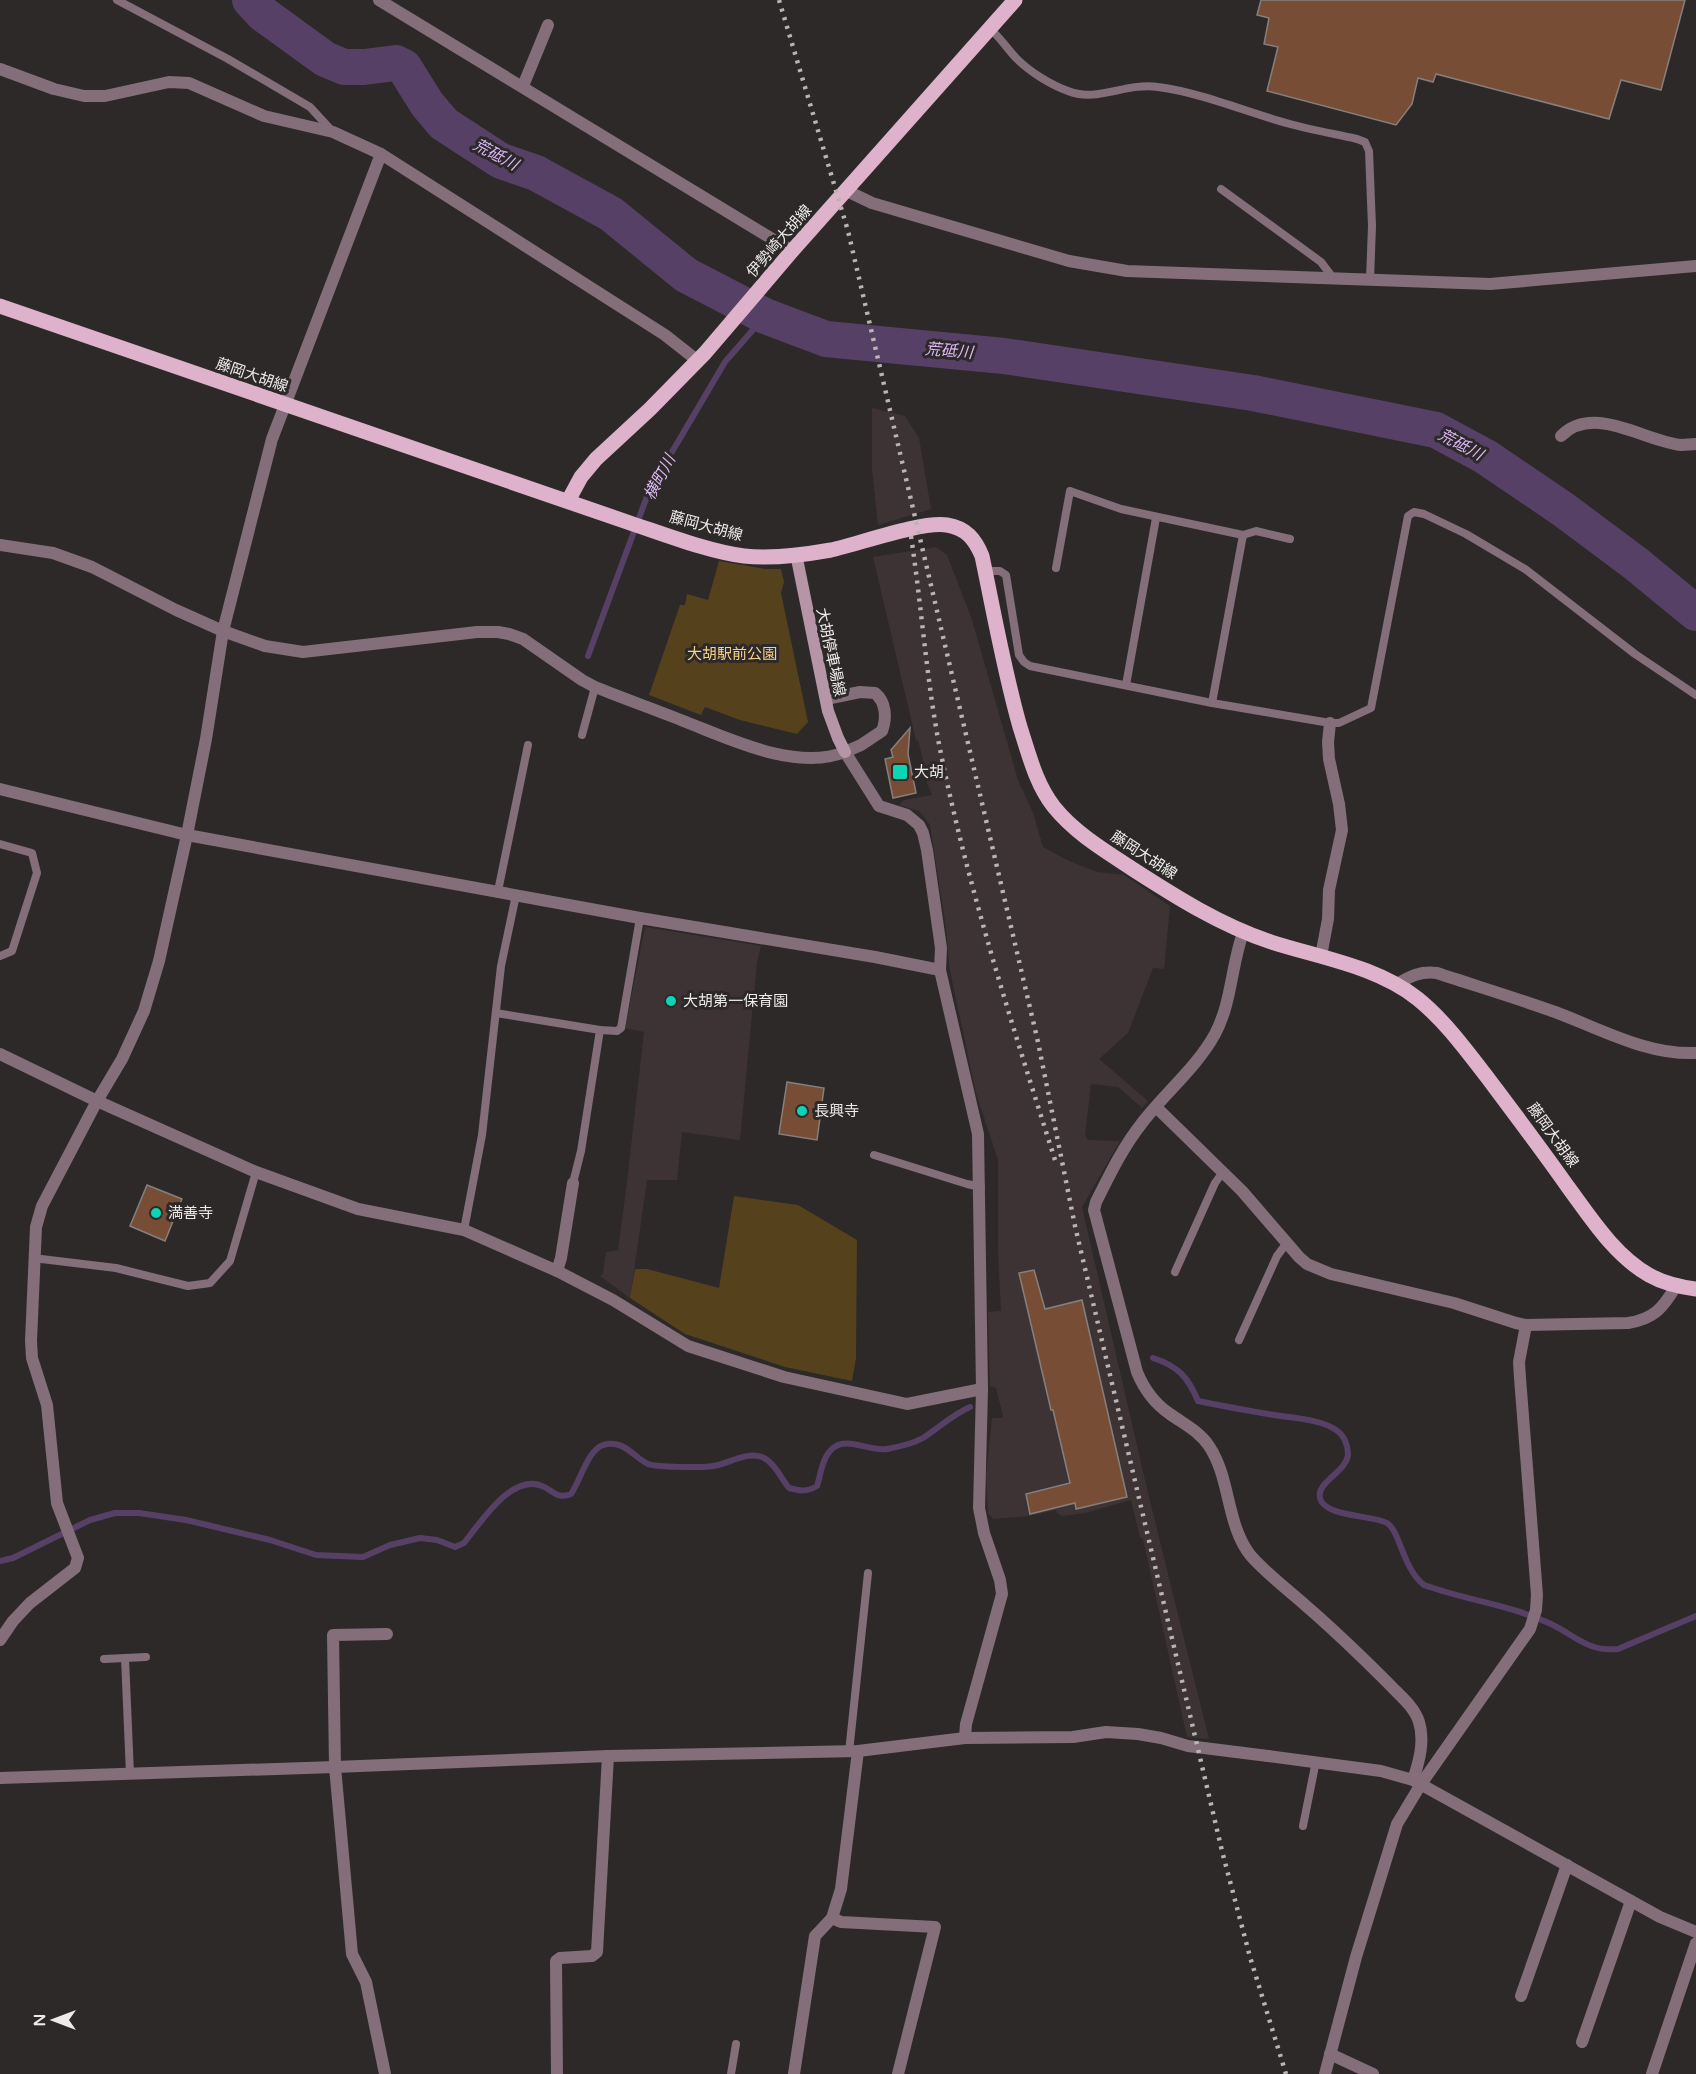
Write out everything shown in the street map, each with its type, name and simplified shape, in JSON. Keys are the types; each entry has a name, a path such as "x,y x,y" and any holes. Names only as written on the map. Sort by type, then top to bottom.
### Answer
{"main road":[{"name":"伊勢崎大胡線","path":"568,501 580,477 596,459 702,357 1015,0"},
{"name":"藤岡大胡線","path":"0,306 630,523 744,556 829,550 917,528 945,524 969,534 976,543 985,571 1012,697 1033,768 1045,794 1064,819 1090,841 1223,924 1243,933 1363,969 1397,984 1425,1006 1461,1044 1610,1242 1650,1276 1676,1286 1696,1289"},
{"name":"大胡停車場線","path":"796,554 826,699 838,738 845,752"}],"street":[{"path":"380,0 523,86 790,254"},
{"path":"523,86 548,25"},
{"path":"0,69 54,89 84,96 105,96 170,82 189,83 264,116 333,132 381,154 702,357"},
{"path":"0,1640 13,1621 30,1603 75,1568 78,1558 57,1503 47,1405 32,1358 33,1258 36,1227 42,1206 97,1101 122,1059 144,1011 159,961 187,835 206,740 223,631 272,438 381,154"},
{"path":"847,191 873,203 1081,263 1127,271 1499,284 1696,266"},
{"path":"1561,436 1568,429 1576,426 1605,424 1681,445 1696,444"},
{"path":"0,545 53,553 92,567 176,610 223,631 266,646 303,652 477,633 506,633 523,639 582,680 596,687 725,738 762,750 809,759 826,758 861,745 882,731 885,717 882,703 875,693 867,691 826,699"},
{"path":"1321,956 1328,919 1329,890 1342,830 1329,759 1330,723"},
{"path":"845,752 879,806 914,819 923,833 941,948 940,970 978,1134 981,1186 982,1389 979,1508 1002,1594 966,1724 965,1738"},
{"path":"0,789 187,835 940,970"},
{"path":"1243,933 1229,996 1214,1035 1203,1052 1126,1145 1094,1210 1142,1385 1154,1401 1197,1432 1208,1444 1222,1469 1239,1532 1250,1554 1265,1570 1355,1649 1411,1707 1420,1724 1422,1737 1417,1782"},
{"path":"1397,984 1414,974 1437,973 1553,1012 1647,1048 1667,1053 1696,1053"},
{"path":"0,1054 97,1101 256,1172 358,1209 464,1230 557,1270 613,1300 688,1346 784,1377 907,1404 982,1389"},
{"path":"1156,1107 1242,1191 1286,1244 1307,1264 1331,1274 1454,1303 1526,1325 1641,1321 1660,1309 1676,1286"},
{"path":"557,1270 573,1183"},
{"path":"1325,2074 1391,1839 1401,1816 1417,1782 1530,1629 1536,1610 1538,1594 1519,1362 1526,1325"},
{"path":"385,2074 366,1982 352,1954 335,1767 333,1635 387,1634"},
{"path":"0,1778 608,1756 854,1751 965,1738 1073,1737 1116,1732 1161,1738 1188,1746 1381,1771 1417,1782 1660,1917 1696,1932"},
{"path":"794,2074 815,1936 832,1918 841,1889 854,1751"},
{"path":"557,2074 556,1960 592,1956 597,1952 608,1756"},
{"path":"1521,1996 1567,1865"},
{"path":"1582,2042 1631,1901"},
{"path":"832,1918 841,1922 935,1927 898,2074"},
{"path":"1652,2074 1696,1943"},
{"path":"1330,2054 1373,2074"}],"lane":[{"path":"117,0 228,59 310,107 333,132"},
{"path":"990,29 1022,63 1068,91 1080,95 1094,95 1136,86 1172,89 1291,125 1365,142 1369,152 1371,205 1370,280"},
{"path":"1221,189 1321,262 1333,278"},
{"path":"1056,568 1070,491 1121,509 1156,518 1243,535 1256,531 1290,539"},
{"path":"985,571 1000,571 1006,575 1017,648 1024,662 1036,667 1212,703 1339,723 1371,708 1408,516 1414,512 1424,514 1466,534 1525,569 1635,654 1696,695"},
{"path":"1126,686 1156,518"},
{"path":"1212,703 1243,535"},
{"path":"582,735 596,687"},
{"path":"498,891 528,745"},
{"path":"0,844 32,854 37,873 12,951 0,956"},
{"path":"464,1230 482,1135 501,966 516,895"},
{"path":"496,1013 617,1031 621,1028 640,918"},
{"path":"573,1183 600,1029"},
{"path":"874,1155 981,1186"},
{"path":"33,1258 116,1268 188,1286 210,1283 230,1261 256,1172"},
{"path":"1175,1272 1215,1183 1223,1172"},
{"path":"1239,1340 1277,1256 1286,1244"},
{"path":"854,1751 868,1573"},
{"path":"104,1659 146,1657"},
{"path":"125,1658 130,1774"},
{"path":"1303,1826 1316,1761"},
{"path":"731,2074 736,2044"}],"shaded area":[{"path":"872,408 905,416 919,438 931,509 878,525 872,468"},
{"path":"936,547 947,555 972,620 1018,780 1033,813 1043,847 1097,872 1124,875 1170,906 1164,969 1153,968 1128,1033 1099,1059 1148,1101 1142,1108 1118,1087 1091,1084 1085,1135 1088,1140 1120,1141 1082,1207 1148,1493 1209,1739 1187,1737 1143,1539 1140,1537 1131,1500 1085,1513 1063,1516 1056,1510 1029,1516 993,1519 988,1513 986,1476 992,1418 1003,1416 996,1388 990,1386 988,1312 1001,1311 998,1252 998,1160 976,1093 950,971 946,928 930,825 919,811 899,805 904,800 932,795 925,778 923,759 918,740 916,740 873,557"},
{"path":"645,927 761,946 757,962 740,1140 682,1132 677,1180 647,1180 630,1298 600,1276 603,1274 606,1252 618,1250 627,1182 644,1032 625,1028"}],"green space":[{"name":"大胡駅前公園","path":"719,561 765,569 781,569 784,582 781,593 808,722 797,734 740,720 705,707 701,715 649,695 680,605 685,605 687,594 708,600"},
{"path":"734,1196 798,1205 857,1240 856,1358 852,1381 785,1367 685,1334 630,1298 635,1269 647,1269 719,1288"}],"building":[{"path":"1261,0 1685,0 1661,90 1621,80 1609,119 1436,74 1433,82 1418,78 1412,104 1396,125 1267,91 1278,47 1264,44 1269,18 1257,15"},
{"path":"910,728 908,754 916,793 893,798 885,759 893,757 891,750"},
{"name":"長興寺","path":"787,1082 824,1088 817,1140 779,1134"},
{"name":"満善寺","path":"147,1185 182,1199 165,1241 130,1226"},
{"path":"1034,1270 1045,1309 1082,1300 1127,1497 1076,1509 1075,1503 1030,1514 1026,1494 1070,1483 1019,1273"}],"waterway":[{"name":"荒砥川","path":"250,0 263,14 325,59 344,67 396,63 404,67 427,104 444,124 501,161 536,173 611,214 686,275 765,316 826,339 1004,356 1253,393 1436,430 1486,457 1564,510 1635,563 1696,613"},
{"name":"横町川","path":"588,656 649,491 725,362 765,316"},
{"path":"1153,1358 1176,1369 1186,1379 1198,1401 1314,1421 1330,1426 1339,1432 1345,1440 1348,1454 1343,1466 1320,1492 1323,1504 1339,1512 1387,1523 1395,1534 1411,1570 1424,1585 1536,1617 1598,1648 1618,1649 1696,1616"},
{"path":"0,1561 13,1558 90,1520 115,1513 139,1513 186,1520 270,1540 316,1555 363,1557 390,1545 420,1538 437,1540 455,1547 464,1543 498,1502 520,1486 531,1484 542,1486 562,1496 571,1494 589,1459 603,1445 617,1444 648,1464 660,1466 708,1467 744,1457 762,1457 777,1471 789,1488 807,1490 817,1486 826,1456 833,1448 845,1444 880,1449 906,1445 923,1438 970,1407"}],"railway":[{"path":"779,0 848,231 1038,1042 1075,1226 1222,1851 1250,1957 1286,2074"},
{"path":"911,536 934,714 949,792 990,951 1055,1160"}],"place":[{"name":"大胡","path":"900,772"},
{"name":"大胡第一保育園","path":"671,1001"},
{"name":"長興寺","path":"802,1111"},
{"name":"満善寺","path":"156,1213"}]}
